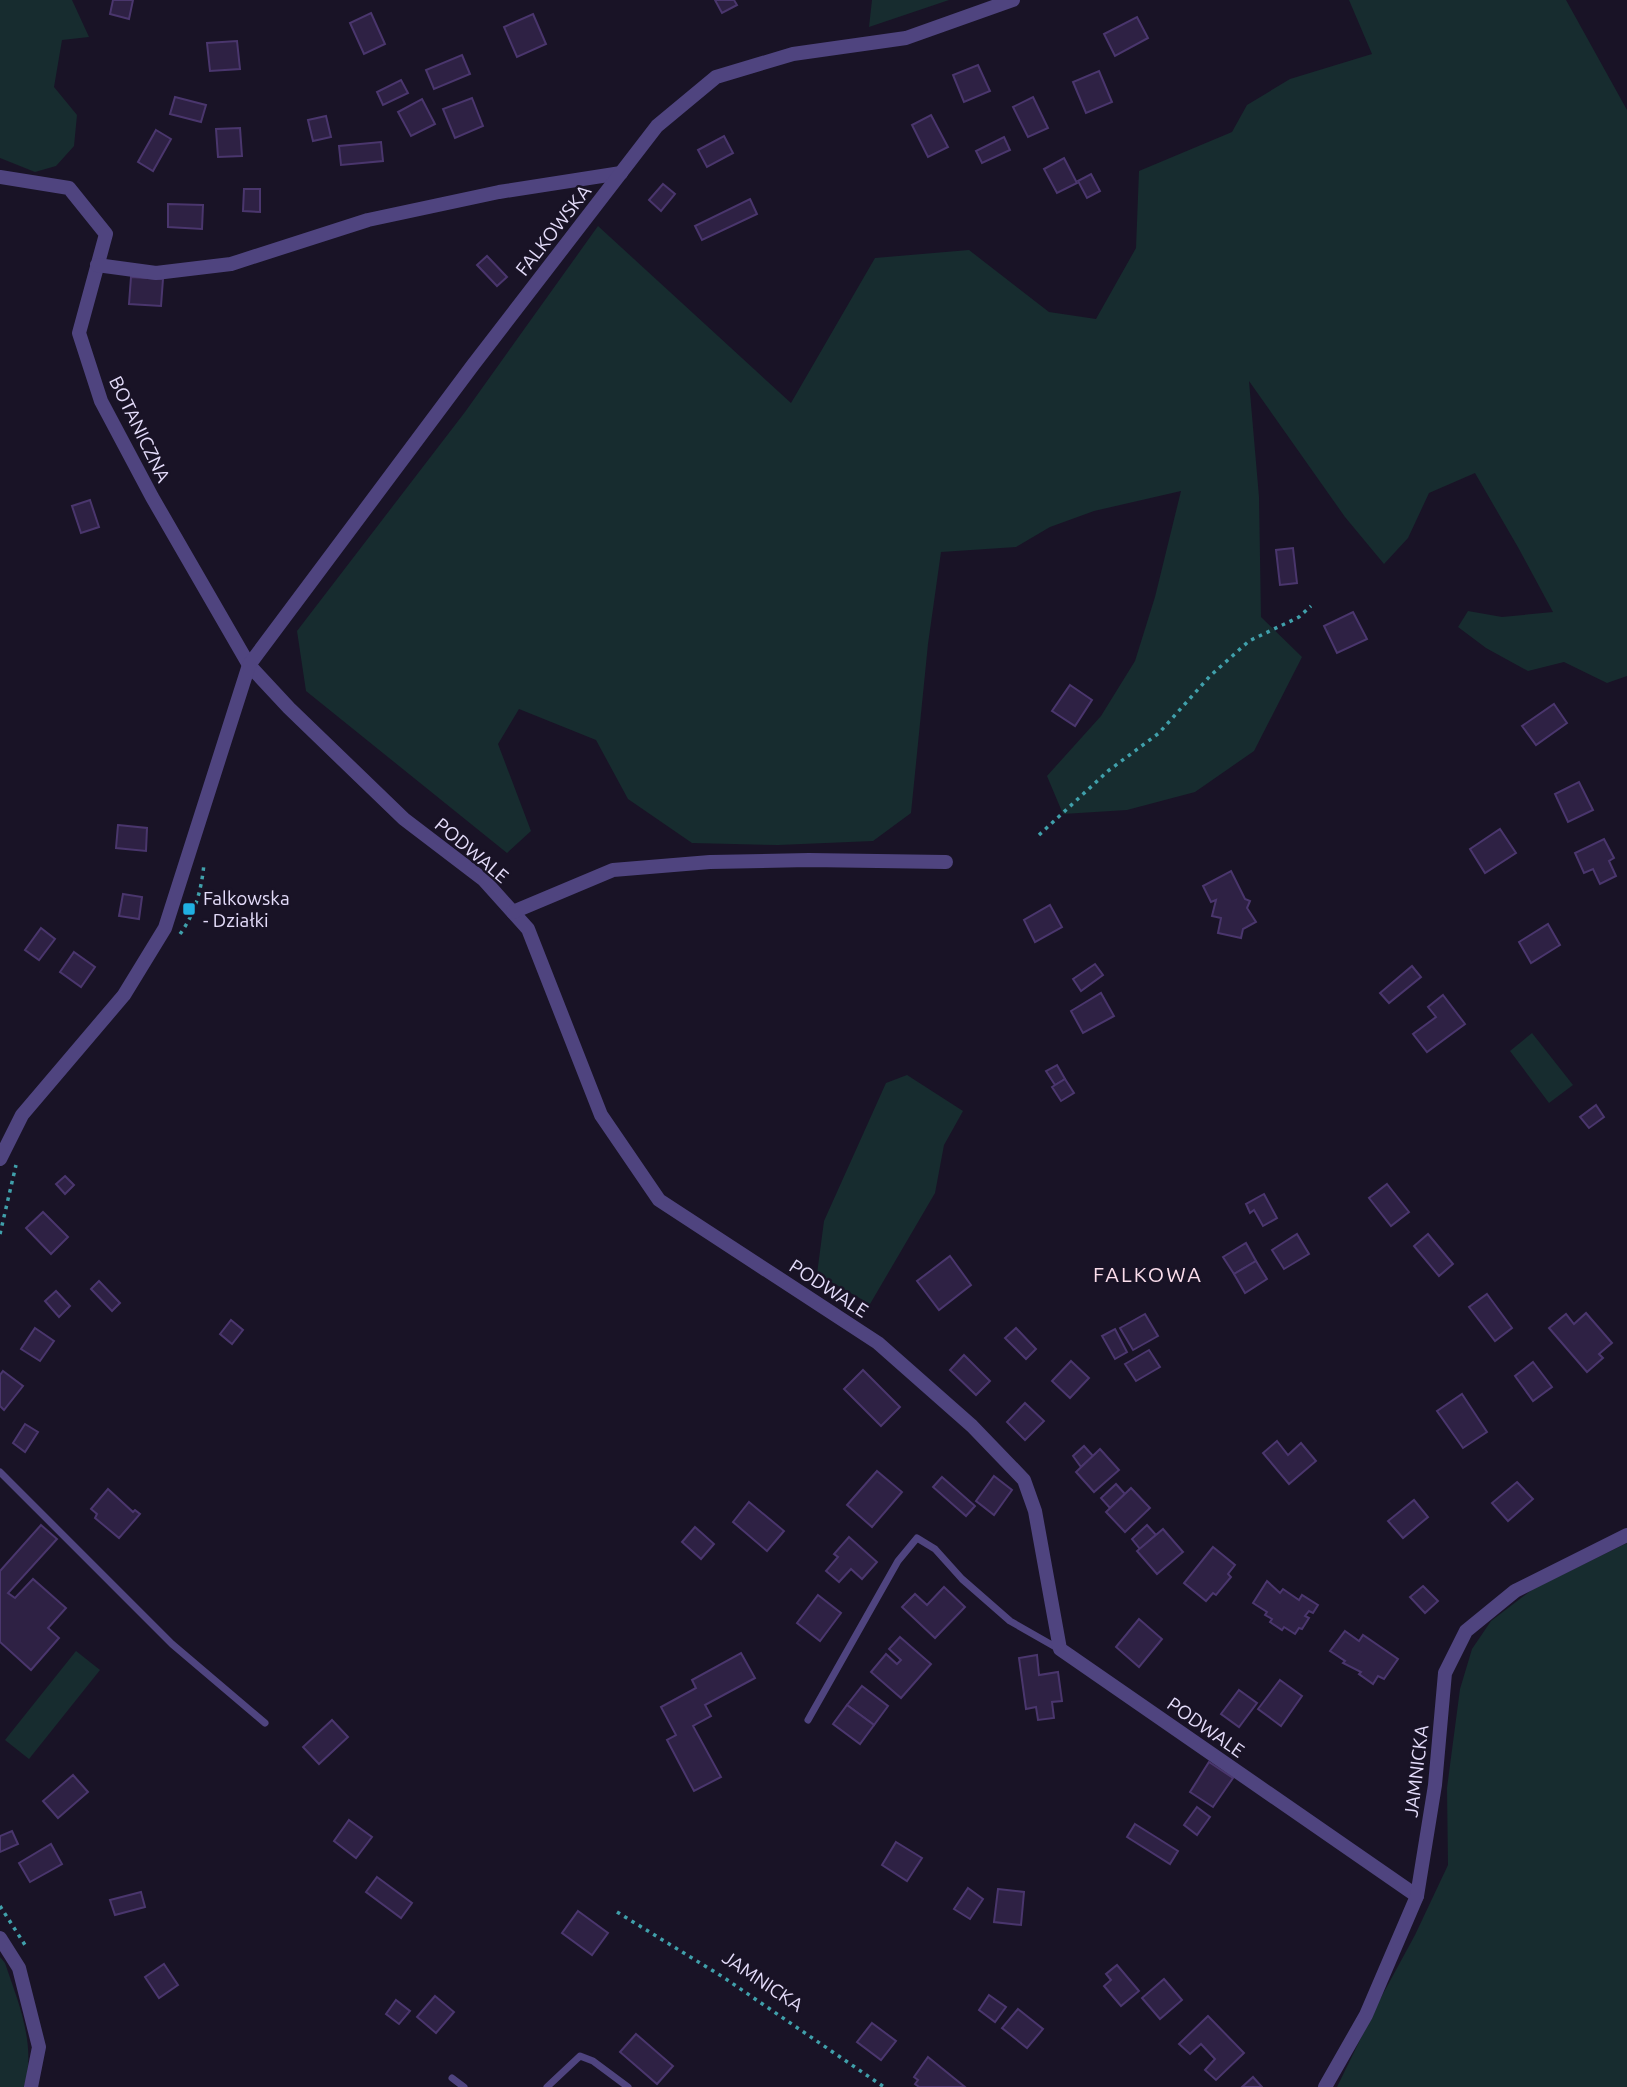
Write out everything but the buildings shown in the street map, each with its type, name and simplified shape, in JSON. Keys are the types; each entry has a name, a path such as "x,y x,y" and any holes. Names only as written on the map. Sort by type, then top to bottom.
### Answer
{"street":[{"name":"FALKOWSKA","path":"0,1160 22,1115 124,995 165,928 249,665 465,376 657,126 716,77 793,54 906,38 1013,0"},
{"path":"97,265 156,273 232,264 368,220 499,192 621,173"},
{"name":"BOTANICZNA","path":"0,177 69,188 106,234 79,333 101,401 152,497 249,665"},
{"name":"PODWALE","path":"249,665 289,708 404,820 484,880 528,929 601,1115 659,1200 878,1343 972,1426 1024,1480 1035,1511 1060,1649 1417,1896"},
{"path":"513,912 608,871 710,862 772,860 946,862"},
{"name":"JAMNICKA","path":"1325,2087 1366,2015 1417,1896 1435,1785 1446,1673 1466,1631 1515,1591 1627,1535"},
{"path":"0,1938 19,1968 39,2047 31,2087"}],"lane":[{"path":"0,1472 172,1644 265,1723"},
{"path":"808,1720 898,1561 917,1538 935,1549 962,1579 1010,1620 1060,1649"},
{"path":"547,2087 580,2056 593,2061 628,2087"},
{"path":"452,2078 464,2087"}],"path":[{"path":"1040,835 1108,771 1159,733 1210,676 1249,641 1299,617 1311,606"},
{"path":"0,1234 16,1166"},
{"name":"JAMNICKA","path":"617,1912 723,1977 884,2087"}],"green space":[{"path":"0,0 72,0 89,37 62,40 54,87 77,115 74,146 56,166 35,172 0,158"},
{"path":"872,0 949,0 869,27"},
{"path":"1349,0 1566,0 1627,110 1627,676 1607,683 1564,662 1528,671 1486,648 1458,627 1468,611 1502,617 1553,612 1475,473 1429,493 1408,538 1384,564 1345,517 1249,381 1259,497 1261,617 1302,657 1254,751 1195,792 1127,810 1063,814 1047,776 1101,716 1135,661 1155,597 1181,491 1094,511 1050,527 1016,547 941,552 928,644 911,813 873,841 778,845 692,843 628,799 596,740 519,709 498,744 531,831 507,853 306,691 297,631 465,412 598,226 791,403 875,258 969,250 1049,312 1096,319 1136,248 1139,171 1232,132 1247,105 1290,79 1372,54"},
{"path":"1532,1033 1573,1085 1549,1103 1510,1051"},
{"path":"907,1075 963,1111 944,1145 935,1193 870,1304 817,1274 824,1221 886,1083"},
{"path":"1627,1543 1627,2087 1337,2087 1448,1865 1447,1788 1460,1689 1472,1649 1491,1621 1533,1589"},
{"path":"76,1651 100,1670 29,1759 5,1740"},
{"path":"0,1957 5,1963 20,2008 27,2040 24,2087 0,2087"}],"place":[{"name":"Falkowska - Działki","path":"189,909"}],"district":[{"name":"FALKOWA","path":"1148,1274"}]}
